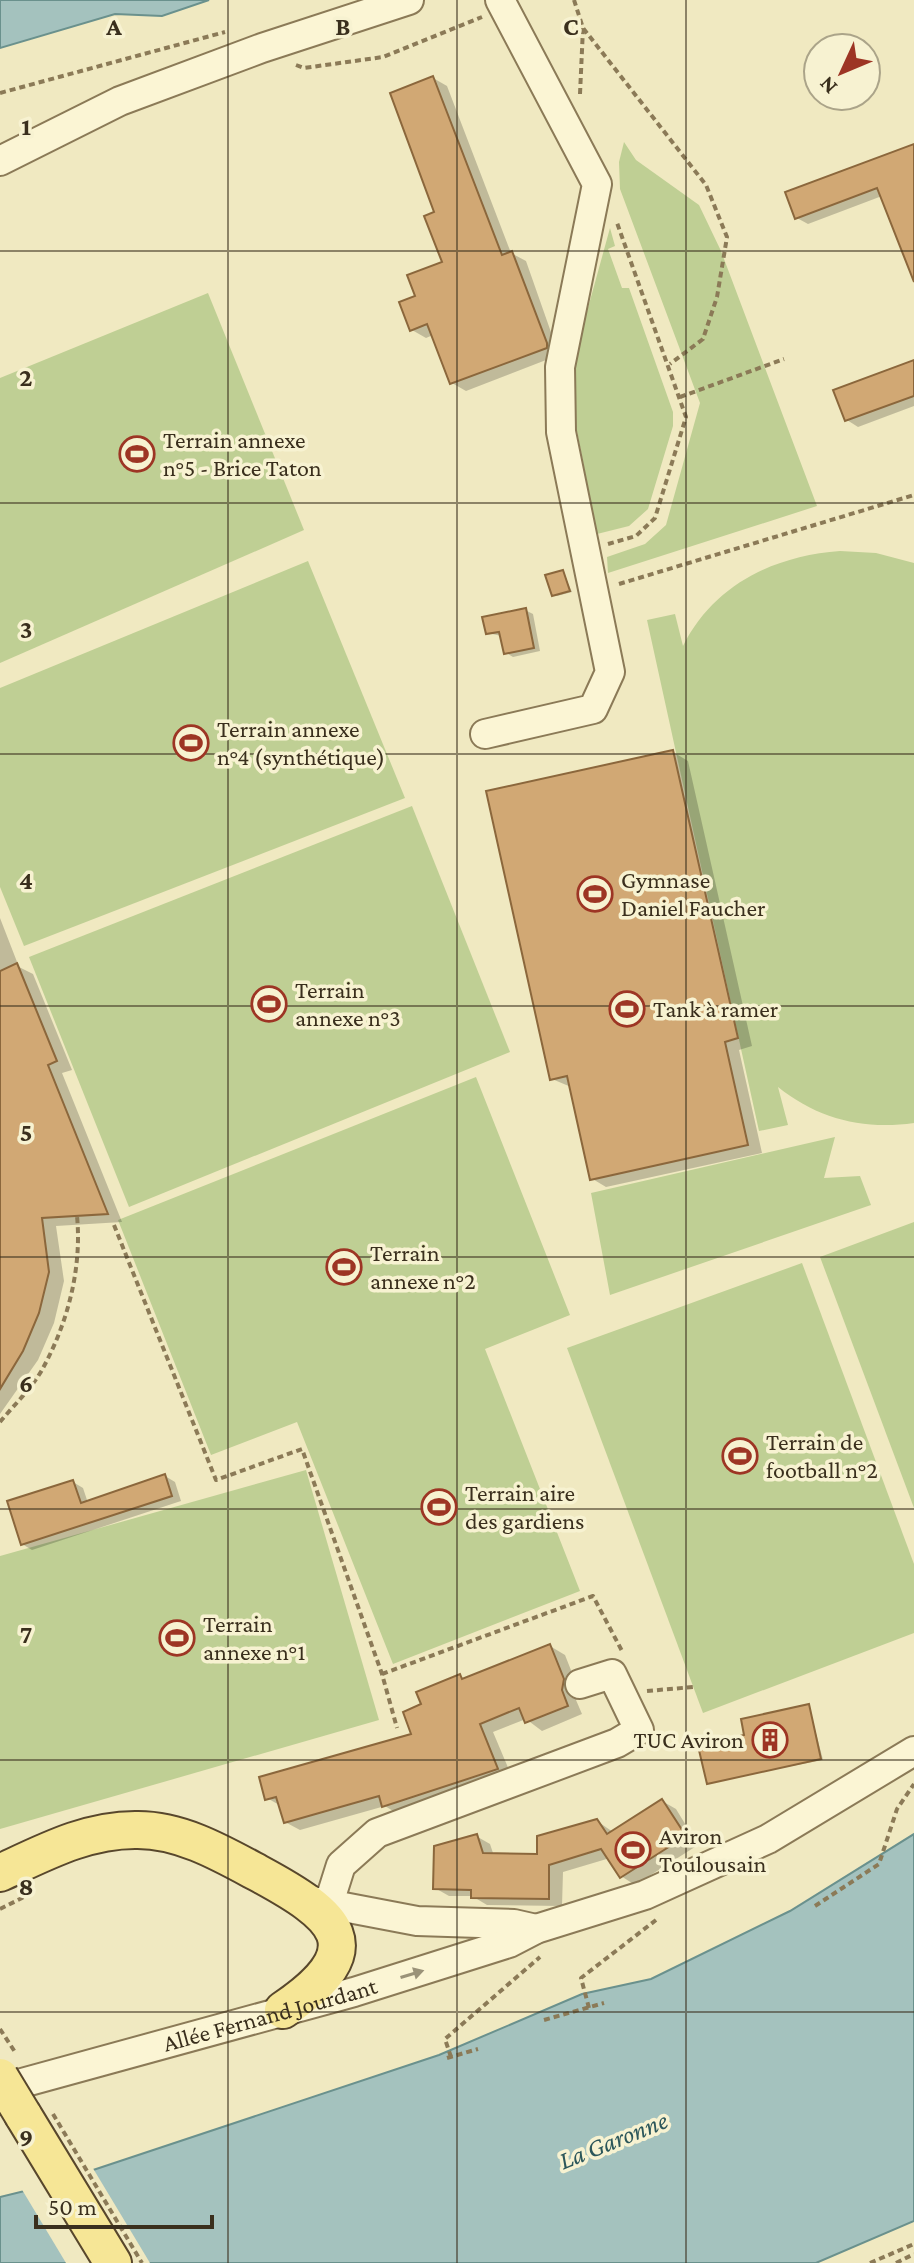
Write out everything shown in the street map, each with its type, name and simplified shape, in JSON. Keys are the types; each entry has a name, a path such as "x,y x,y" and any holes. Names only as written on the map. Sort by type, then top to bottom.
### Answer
{"main road":[{"path":"11,1886 79,1838 112,1830 143,1830 213,1849 319,1902 336,1936 337,1952 320,1982 283,2010"},
{"path":"15,2085 113,2263"}],"street":[{"path":"0,161 120,101 262,48 409,0"},
{"path":"485,734 593,709 610,672 561,432 560,367 597,184 502,4"},
{"path":"319,1902 341,1865 377,1833 617,1743 639,1730 612,1674 580,1684"},
{"name":"Allée Fernand Jourdant","path":"15,2085 509,1943 536,1929 654,1890 768,1839 914,1751"},
{"name":"Allée Fernand Jourdant","path":"319,1902 417,1921 514,1924 536,1929"}],"path":[{"path":"574,0 583,28 580,99"},
{"path":"262,48 304,68 383,57 502,4"},
{"path":"583,28 706,185 727,237 717,297 703,339 670,364"},
{"path":"0,93 231,31"},
{"path":"586,551 636,536 655,518 686,417 670,364 614,214 597,184"},
{"path":"680,397 784,359"},
{"path":"594,591 914,495"},
{"path":"0,1422 42,1369 69,1305 80,1247 77,1216"},
{"path":"114,1225 216,1480 302,1449 382,1674 397,1728"},
{"path":"382,1674 593,1596 630,1664"},
{"path":"644,1691 693,1687"},
{"path":"815,1906 879,1864 897,1809 914,1784"},
{"path":"0,1909 11,1886"},
{"path":"589,2008 581,1978 662,1915 654,1890"},
{"path":"478,2049 449,2058 445,2039 537,1962 542,1953 536,1929"},
{"path":"544,2020 604,2003"},
{"path":"0,2029 15,2085 142,2263"},
{"path":"870,2263 914,2244"},
{"path":"896,2263 914,2254"}],"green space":[{"path":"624,142 636,160 699,205 721,251 817,506 608,573 607,557 645,544 666,525 700,403 620,189 619,162"},
{"path":"610,228 615,246 608,249 622,288 629,288 673,412 673,426 648,509 629,526 597,534 569,390 572,366"},
{"name":"Terrain annexe n°5 - Brice Taton","path":"208,293 304,530 0,663 0,378"},
{"path":"840,551 876,553 914,563 914,1123 877,1125 842,1120 809,1107 778,1087 788,1125 759,1131 647,620 675,614 683,646 711,606 748,578 792,559"},
{"name":"Terrain annexe n°4 (synthétique)","path":"308,561 405,798 24,946 0,887 0,688"},
{"name":"Terrain annexe n°3","path":"412,806 510,1052 129,1207 29,957"},
{"name":"Terrain annexe n°2","path":"476,1077 570,1315 485,1349 580,1591 393,1664 297,1422 211,1455 118,1220"},
{"path":"835,1137 824,1178 860,1176 871,1205 610,1295 591,1193"},
{"path":"914,1222 914,1508 820,1257"},
{"name":"Terrain de football n°2","path":"802,1263 914,1564 914,1633 703,1713 567,1348"},
{"name":"Terrain annexe n°1","path":"306,1470 379,1720 0,1829 0,1556"}],"water":[{"path":"0,0 209,0 162,16 115,14 0,48"},
{"name":"La Garonne","path":"914,1834 914,2221 816,2263 0,2263 0,2197 45,2186 439,2055 582,1994 651,1979 790,1911"}],"pier":[{"path":"91,2165 150,2263 66,2263 21,2188"}],"building":[{"path":"433,76 502,255 512,251 547,343 547,348 450,384 427,324 410,331 399,302 415,296 407,275 442,262 424,216 434,212 390,93"},
{"path":"914,144 914,282 877,188 795,219 785,192"},
{"path":"914,360 914,396 845,421 833,390"},
{"path":"563,570 570,591 552,596 545,575"},
{"path":"526,608 534,648 504,654 499,632 486,634 482,617"},
{"name":"Gymnase Daniel Faucher","path":"673,750 738,1038 725,1042 748,1145 590,1180 567,1076 550,1080 486,791"},
{"path":"17,963 57,1061 48,1065 108,1214 42,1218 49,1272 39,1313 23,1351 0,1389 0,971"},
{"path":"165,1474 172,1496 21,1545 7,1501 73,1480 81,1503"},
{"path":"550,1644 564,1679 562,1690 568,1706 525,1723 519,1708 480,1724 498,1769 382,1807 379,1796 284,1823 276,1797 265,1800 259,1777 411,1734 403,1712 421,1704 416,1692 460,1674 462,1679"},
{"name":"TUC Aviron","path":"809,1704 821,1759 707,1784 698,1746 744,1735 741,1719"},
{"name":"Aviron Toulousain","path":"662,1799 686,1836 620,1878 601,1849 549,1865 549,1899 471,1898 471,1890 433,1889 434,1846 477,1834 483,1853 537,1854 537,1836 597,1819 607,1834"}],"place":[{"name":"Terrain annexe n°5 - Brice Taton","path":"137,454"},
{"name":"Terrain annexe n°4 (synthétique)","path":"191,743"},
{"name":"Gymnase Daniel Faucher","path":"595,894"},
{"name":"Terrain annexe n°3","path":"269,1004"},
{"name":"Tank à ramer","path":"627,1009"},
{"name":"Terrain annexe n°2","path":"344,1267"},
{"name":"Terrain de football n°2","path":"740,1456"},
{"name":"Terrain aire des gardiens","path":"439,1507"},
{"name":"Terrain annexe n°1","path":"177,1638"},
{"name":"TUC Aviron","path":"770,1740"},
{"name":"Aviron Toulousain","path":"633,1850"}]}
